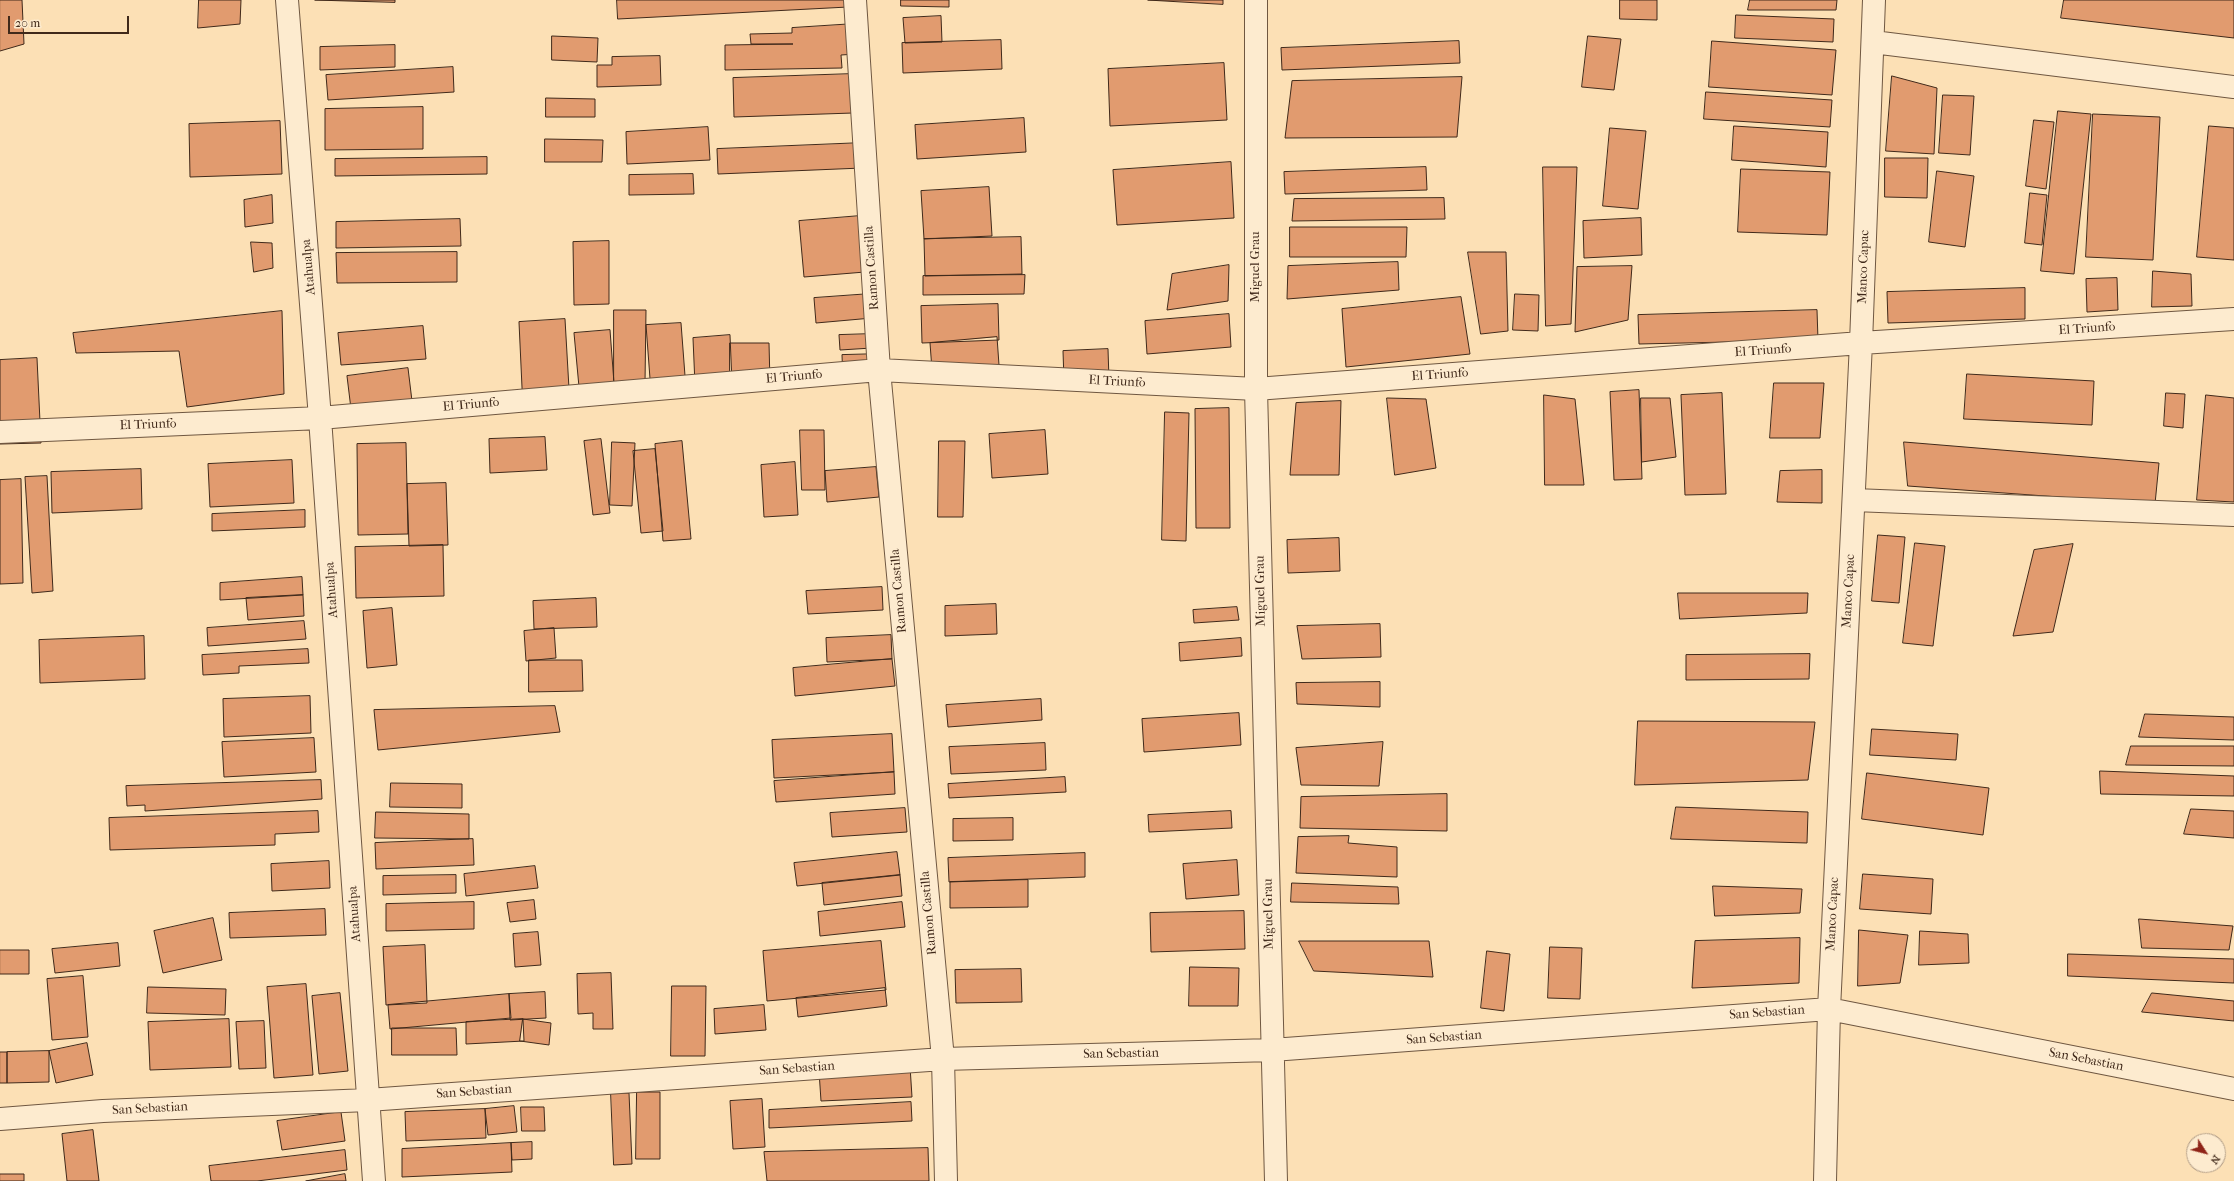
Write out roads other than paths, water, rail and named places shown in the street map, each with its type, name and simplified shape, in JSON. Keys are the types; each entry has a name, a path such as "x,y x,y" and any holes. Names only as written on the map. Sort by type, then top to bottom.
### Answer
{"street":[{"name":"Atahualpa","path":"288,0 320,418 374,1181"},
{"name":"Ramon Castilla","path":"855,0 879,370 942,1059 946,1181"},
{"name":"Miguel Grau","path":"1256,0 1256,390 1276,1181"},
{"name":"Manco Capac","path":"1825,1181 1829,1009 1854,500 1874,0"},
{"path":"1873,42 2234,87"},
{"name":"El Triunfo","path":"0,432 320,418 879,370 1256,390 1861,343 2234,319"},
{"path":"1854,500 2234,515"},
{"name":"San Sebastian","path":"0,1119 103,1112 368,1100 942,1059 1272,1050 1829,1009 2234,1089"}]}
